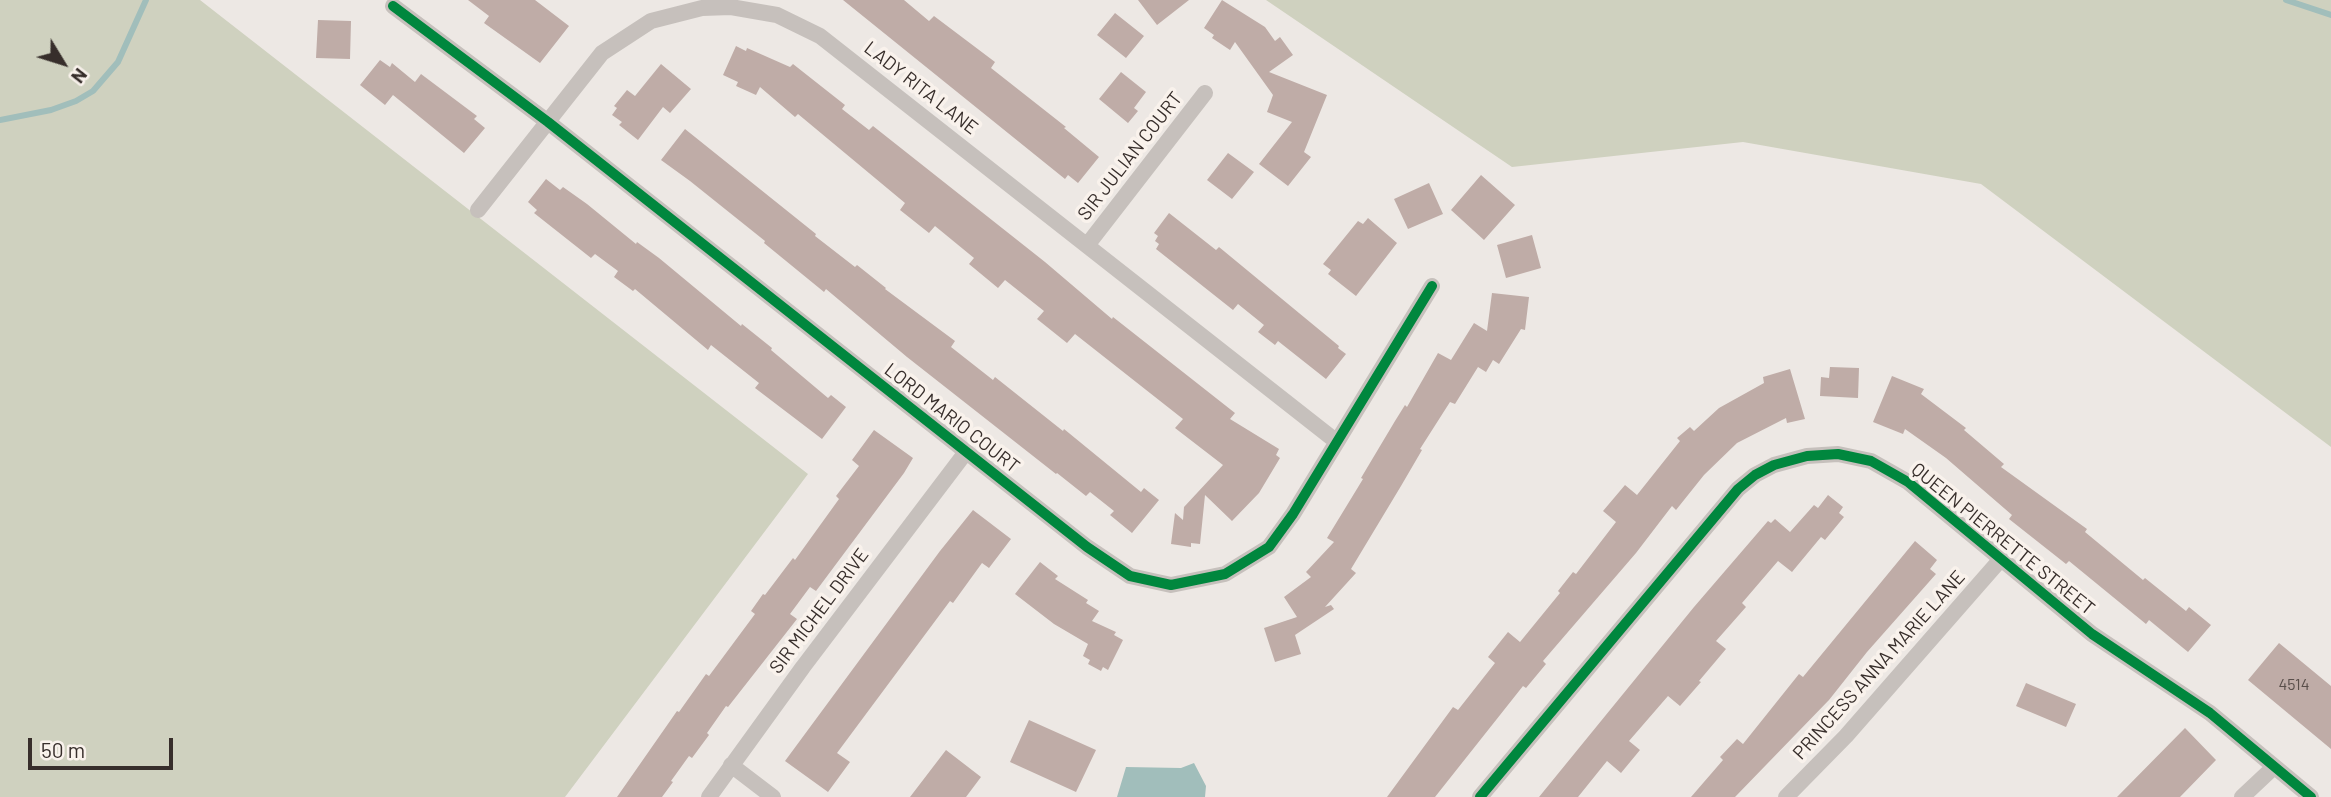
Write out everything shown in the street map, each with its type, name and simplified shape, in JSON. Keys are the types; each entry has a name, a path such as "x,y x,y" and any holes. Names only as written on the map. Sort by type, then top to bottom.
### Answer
{"street":[{"name":"LORD MARIO COURT","path":"393,6 548,122 1087,547 1130,576 1171,585 1225,574 1269,547 1432,286"},
{"name":"LADY RITA LANE","path":"478,210 603,53 651,21 702,8 732,6 776,15 820,36 1337,442"},
{"name":"SIR JULIAN COURT","path":"1088,244 1205,93"},
{"name":"SIR MICHEL DRIVE","path":"709,797 803,667 966,452"},
{"name":"QUEEN PIERRETTE STREET","path":"1480,797 1725,504 1755,475 1790,460 1838,454 1871,461 1908,482 2092,634 2210,713 2311,797"},
{"name":"PRINCESS ANNA MARIE LANE","path":"1786,797 1846,736 2001,559"},
{"path":"731,765 773,797"},
{"path":"2242,797 2274,768"}],"green space":[{"path":"0,0 200,0 808,474 565,797 0,797"},
{"path":"1266,0 2331,0 2331,447 1981,184 1743,142 1512,167"}],"water":[{"path":"1194,763 1206,786 1205,797 1117,797 1126,767 1181,768"}],"building":[{"path":"468,0 535,0 569,26 540,63 484,23 489,16"},
{"path":"843,0 904,0 929,21 934,16 995,62 991,68 1066,127 1064,128 1099,157 1078,183 1068,175 1065,179"},
{"path":"1138,0 1189,0 1157,25"},
{"path":"1222,0 1265,27 1275,41 1280,37 1293,55 1269,72 1327,95 1304,152 1311,157 1288,186 1259,164 1292,122 1267,112 1273,95 1235,42 1230,50 1212,38 1214,35 1204,28"},
{"path":"1115,13 1144,36 1126,58 1097,35"},
{"path":"318,20 351,21 350,59 316,58"},
{"path":"736,46 746,51 747,48 790,67 793,64 845,105 842,109 869,130 873,126 1045,262 1112,319 1113,317 1235,413 1230,419 1279,449 1276,455 1280,458 1259,493 1232,521 1205,495 1200,544 1191,543 1191,547 1171,544 1175,513 1183,520 1184,507 1223,465 1175,428 1183,419 1075,334 1067,343 1037,319 1044,311 1005,280 998,288 969,264 974,258 935,226 929,233 900,210 905,203 798,114 795,117 760,87 756,95 736,86 738,82 723,75"},
{"path":"380,60 390,67 392,63 415,82 421,74 477,116 474,119 485,128 464,153 393,95 385,105 360,85"},
{"path":"661,64 691,89 670,113 663,107 638,140 619,125 622,122 612,115 617,108 614,106 627,90 635,96"},
{"path":"1121,72 1146,92 1134,108 1138,111 1128,123 1099,99"},
{"path":"685,129 816,234 815,236 955,341 951,347 993,380 995,377 1063,431 1064,429 1141,492 1144,488 1159,500 1132,533 1110,515 1114,511 1090,492 1086,496 1056,474 661,160"},
{"path":"1228,153 1254,172 1232,199 1207,180"},
{"path":"1481,175 1515,205 1484,240 1451,210"},
{"path":"546,179 560,190 563,187 636,244 637,242 659,258 741,326 742,324 772,348 771,350 828,398 831,395 846,407 822,439 755,388 759,383 711,345 708,350 635,289 633,291 614,277 618,271 595,254 591,258 534,213 537,210 528,202"},
{"path":"1429,183 1443,214 1408,229 1394,199"},
{"path":"1169,213 1216,250 1219,247 1339,346 1346,354 1326,379 1278,341 1275,345 1258,332 1264,325 1238,304 1233,310 1156,249 1159,244 1155,241 1158,236 1154,233"},
{"path":"1368,218 1397,243 1356,296 1328,274 1331,270 1323,264 1358,221 1363,224"},
{"path":"1532,235 1541,268 1506,278 1497,245"},
{"path":"1492,293 1529,297 1525,330 1521,329 1499,364 1493,360 1486,372 1478,367 1455,404 1450,402 1351,569 1356,573 1325,607 1331,605 1334,609 1295,635 1301,654 1275,662 1264,628 1297,617 1284,597 1311,577 1306,572 1334,542 1327,538 1438,353 1451,360 1474,323 1487,331"},
{"path":"1830,367 1859,368 1858,398 1820,396 1821,377 1829,378"},
{"path":"1790,369 1805,419 1787,423 1786,418 1737,443 1704,475 1676,510 1672,506 1636,553 1543,661 1546,664 1526,688 1523,686 1435,797 1387,797 1453,707 1458,710 1495,663 1488,657 1508,632 1520,642 1560,593 1558,591 1573,572 1576,574 1616,522 1603,511 1625,485 1637,495 1680,441 1677,438 1690,427 1694,431 1719,408 1764,383 1763,377"},
{"path":"1892,376 1924,389 1921,394 1966,428 1964,430 2004,464 2001,467 2087,529 2085,532 2143,580 2145,578 2186,611 2189,607 2211,625 2188,652 2149,620 2146,624 2069,561 2066,564 2009,519 2012,515 1946,458 1905,429 1903,434 1873,422"},
{"path":"874,430 913,458 904,473 816,591 810,587 790,614 797,619 728,707 726,706 707,733 709,735 692,758 689,756 662,797 617,797 677,711 679,712 706,674 709,676 755,614 751,611 763,594 765,595 793,558 795,560 839,499 836,496 859,466 852,460"},
{"path":"1828,495 1843,507 1839,513 1844,517 1825,540 1821,537 1792,572 1778,561 1742,603 1746,607 1716,641 1726,649 1699,681 1701,682 1680,706 1668,696 1629,741 1640,750 1621,773 1607,761 1578,797 1539,797 1768,521 1771,523 1775,519 1790,532 1814,505 1818,508"},
{"path":"973,510 1011,539 989,568 982,563 953,603 950,601 837,753 850,762 828,792 785,761"},
{"path":"1915,541 1937,560 1930,569 1936,574 1867,652 1829,700 1735,797 1691,797 1723,760 1720,757 1737,739 1743,744 1799,674 1803,677"},
{"path":"1040,562 1058,576 1055,579 1088,600 1086,603 1099,611 1092,621 1116,632 1114,635 1123,640 1108,670 1103,667 1101,671 1088,664 1090,660 1083,656 1088,644 1054,624 1015,594"},
{"path":"2279,643 2331,686 2331,749 2248,680"},
{"path":"2026,683 2076,704 2066,727 2016,706"},
{"path":"1029,720 1096,750 1076,792 1010,762"},
{"path":"2185,728 2216,760 2180,797 2117,797"},
{"path":"946,750 981,777 966,797 910,797"}],"waterway":[{"path":"0,120 51,110 76,101 93,91 118,62 146,0"},
{"path":"2286,0 2331,15"}],"cycle path":[{"path":"393,6 548,122 1087,547 1130,576 1171,585 1225,574 1269,547 1293,514 1432,286"},
{"path":"1480,797 1738,489 1755,475 1774,465 1807,456 1838,454 1871,461 1908,482 2092,634 2210,713 2311,797"}]}
